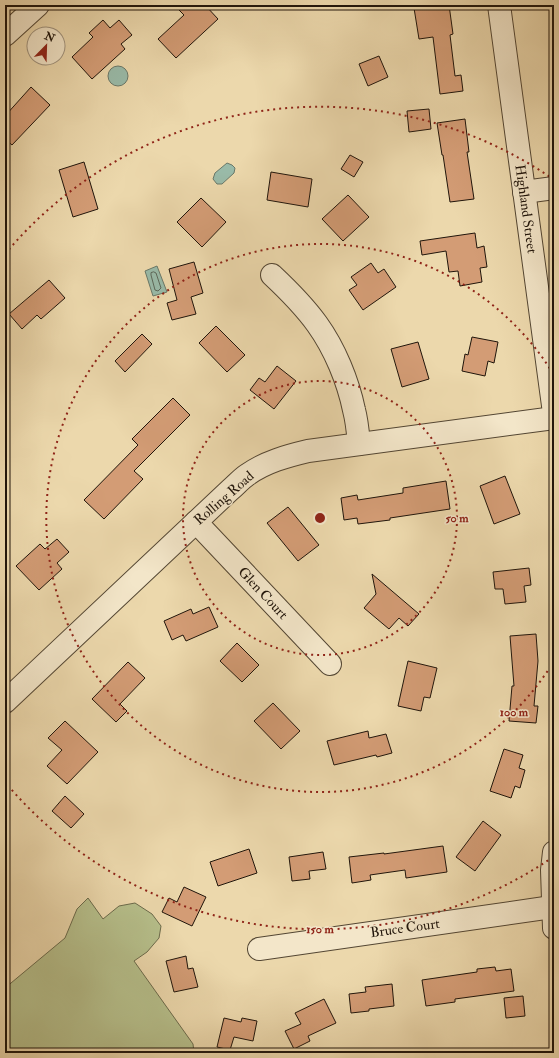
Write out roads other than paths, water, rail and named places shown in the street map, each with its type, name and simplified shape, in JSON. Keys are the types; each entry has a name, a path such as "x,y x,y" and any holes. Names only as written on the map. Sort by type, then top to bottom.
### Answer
{"street":[{"path":"5,36 38,5"},
{"name":"Highland Street","path":"499,5 554,413"},
{"path":"524,192 554,188"},
{"path":"272,275 299,302 318,324 332,348 345,378 354,410 359,444"},
{"name":"Rolling Road","path":"5,702 247,475 263,466 286,457 308,451 554,418"},
{"name":"Glen Court","path":"196,522 330,664"},
{"path":"553,917 552,870 554,852"},
{"name":"Bruce Court","path":"258,949 553,917"}],"water":[{"path":"118,66 125,69 128,76 125,83 118,86 111,83 108,76 111,69"},
{"path":"227,163 235,168 234,173 222,184 217,184 213,179 215,173"},
{"path":"157,266 167,292 153,296 145,271"}]}
